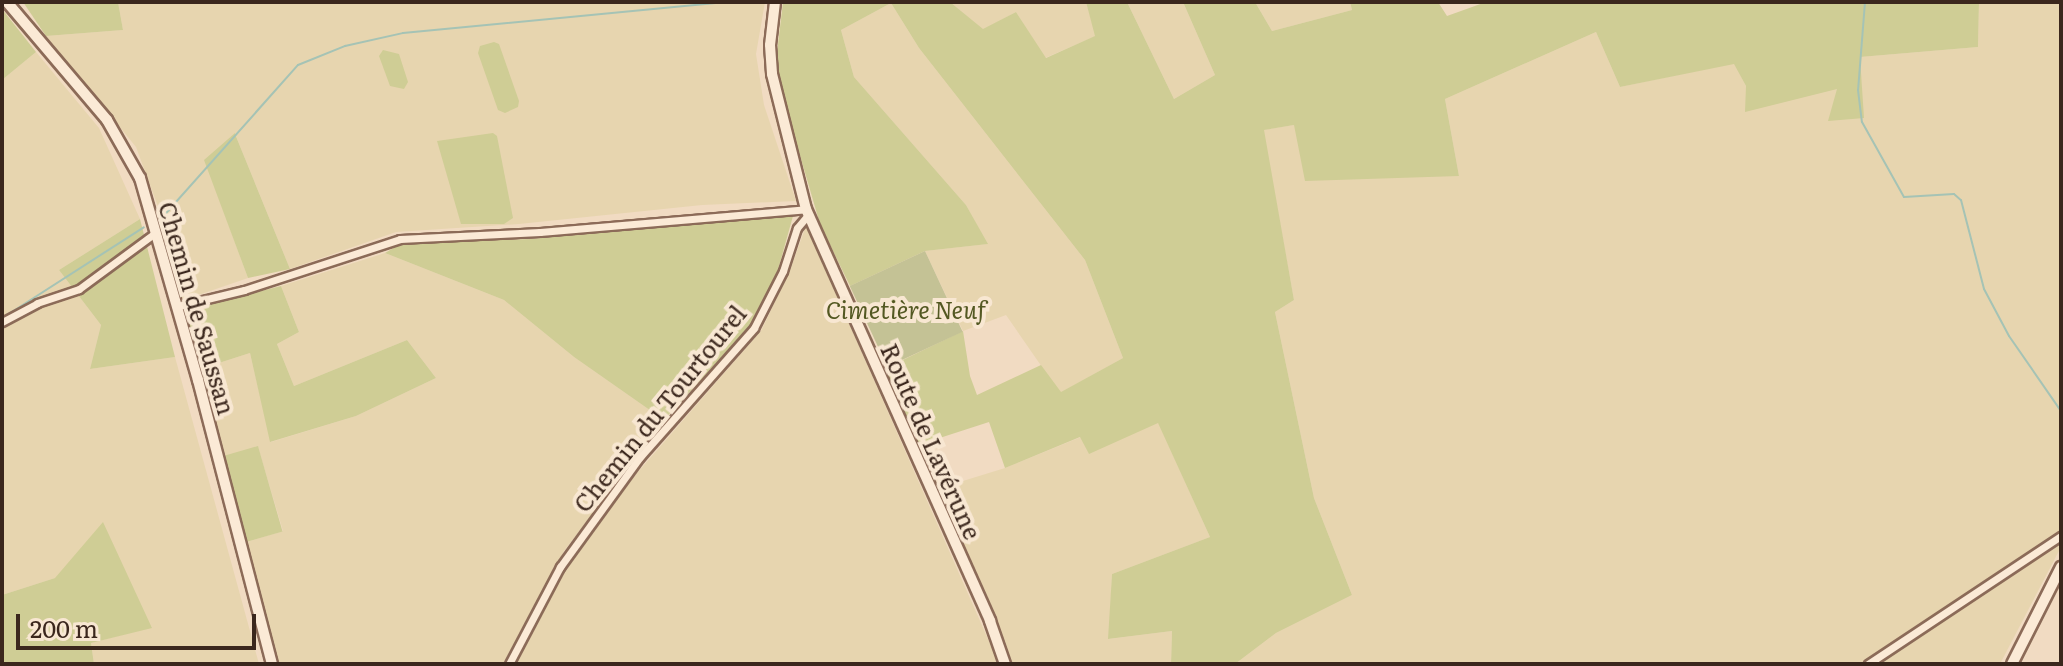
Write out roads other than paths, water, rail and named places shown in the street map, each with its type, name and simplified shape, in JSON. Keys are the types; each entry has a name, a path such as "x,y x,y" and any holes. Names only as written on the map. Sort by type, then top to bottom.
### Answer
{"street":[{"name":"Chemin de Saussan","path":"7,2 113,130 140,178 178,306 272,664"},
{"name":"Route de Lavérune","path":"775,2 770,45 772,74 807,212 990,621 1005,664"},
{"path":"178,306 244,290 400,239 807,212"},
{"name":"Chemin du Tourtourel","path":"509,664 560,567 640,457 754,328 783,271 797,228 807,212"},
{"path":"2,322 37,303 79,289 155,233"},
{"path":"1868,664 2061,536"},
{"path":"2012,664 2061,567"}],"waterway":[{"path":"159,221 298,65 345,46 403,33 724,2"},
{"path":"1865,2 1858,90 1862,122 1904,197 1954,194 1961,200 1984,289 2009,336 2061,411"},
{"path":"4,317 144,227"}],"park label":[{"name":"Cimetière Neuf","path":"906,309"}]}
